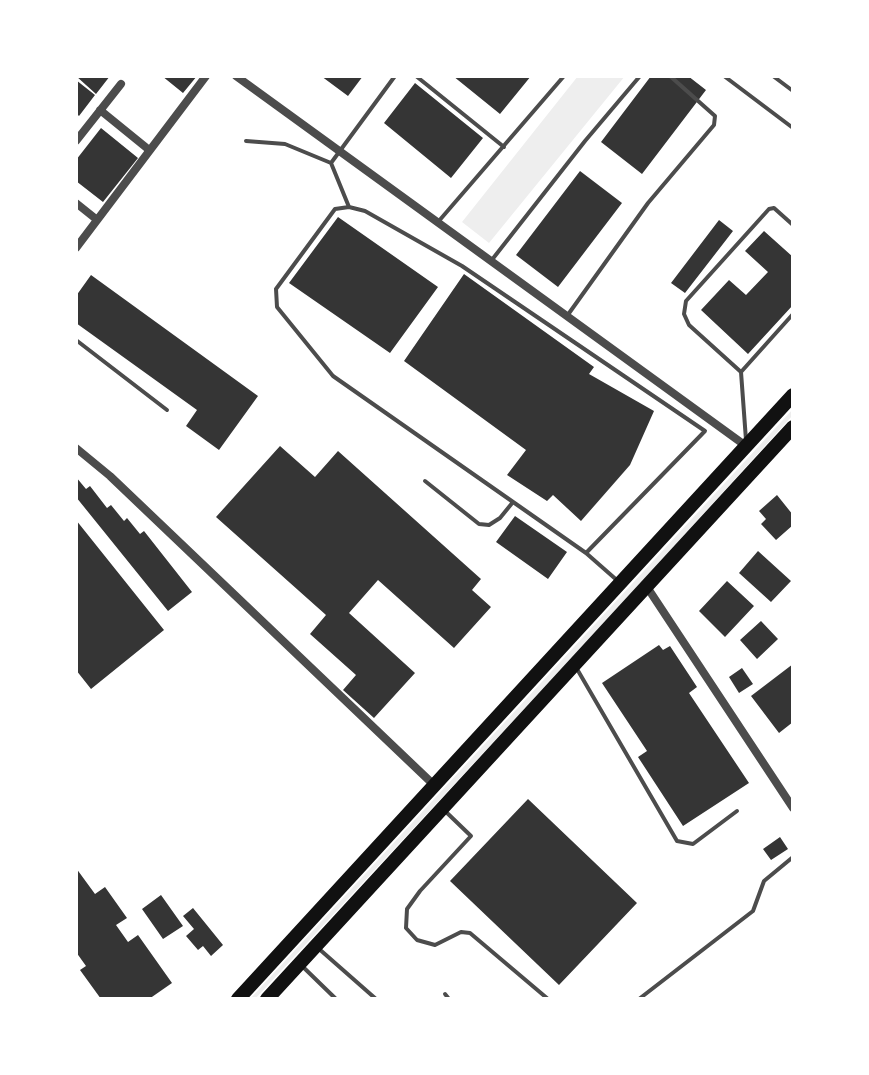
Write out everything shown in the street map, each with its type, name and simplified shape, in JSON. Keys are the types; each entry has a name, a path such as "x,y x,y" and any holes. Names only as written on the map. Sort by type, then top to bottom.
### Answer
{"main road":[{"path":"238,999 793,395"},
{"path":"267,999 793,427"}],"street":[{"path":"76,248 206,76"},
{"path":"236,76 746,446"},
{"path":"76,141 121,84"},
{"path":"100,110 148,149"},
{"path":"76,203 96,219"},
{"path":"76,448 110,476 435,786"},
{"path":"647,587 793,808"}],"lane":[{"path":"331,163 395,76"},
{"path":"416,76 504,147"},
{"path":"438,222 562,78 554,76"},
{"path":"490,263 578,149 640,76"},
{"path":"566,317 648,203 714,125 715,116 670,76"},
{"path":"724,76 793,128"},
{"path":"773,76 793,91"},
{"path":"246,141 285,144 331,163 349,207"},
{"path":"586,553 705,431 462,266 365,211 349,207 335,209 276,289 277,307 333,376 586,553 620,583"},
{"path":"746,446 741,372 689,325 684,314 686,301 769,209 780,212 793,225"},
{"path":"741,372 793,314"},
{"path":"76,340 167,410"},
{"path":"425,481 479,524 489,525 500,518 513,502"},
{"path":"574,664 677,841 693,844 737,811"},
{"path":"442,808 471,836 407,909 406,928 417,940 435,945 461,932 470,933 548,999"},
{"path":"639,999 753,911 764,881 793,857"},
{"path":"316,946 376,999"},
{"path":"299,964 336,999"},
{"path":"325,999 330,993"},
{"path":"445,994 449,999"}],"shaded area":[{"path":"578,76 625,76 489,243 462,222"},
{"path":"793,409 793,415 626,599 255,999 250,999"}],"building":[{"path":"76,76 110,76 96,94"},
{"path":"162,76 197,76 183,93"},
{"path":"321,76 363,76 348,96"},
{"path":"453,76 531,76 500,114"},
{"path":"651,76 688,76 706,90 642,174 601,142"},
{"path":"76,80 95,95 79,116 76,113"},
{"path":"415,83 483,138 451,178 384,123"},
{"path":"101,128 138,158 103,202 76,181 76,160"},
{"path":"580,171 622,203 558,287 516,255"},
{"path":"338,217 438,287 390,353 289,283"},
{"path":"719,220 733,231 685,293 671,283"},
{"path":"764,231 793,257 793,305 748,354 701,310 729,280 746,295 768,272 745,251"},
{"path":"464,274 594,367 589,374 654,411 630,465 581,521 553,495 547,501 507,475 526,450 404,361"},
{"path":"91,275 258,396 219,450 186,426 197,410 76,323 76,296"},
{"path":"280,446 315,477 338,451 481,579 472,590 491,607 454,648 378,580 349,613 415,673 374,718 343,690 356,675 310,634 326,615 216,517"},
{"path":"76,477 86,489 90,486 107,508 111,505 140,534 144,531 192,592 168,611 76,497"},
{"path":"777,495 793,515 793,525 776,540 761,524 766,519 759,511"},
{"path":"515,516 567,552 548,579 496,542"},
{"path":"76,520 164,630 91,689 76,670"},
{"path":"758,551 791,581 771,602 739,573"},
{"path":"727,581 754,606 725,637 699,611"},
{"path":"761,621 778,639 757,659 740,640"},
{"path":"659,645 663,650 670,646 697,687 689,693 749,783 683,826 638,757 647,751 602,683"},
{"path":"793,664 793,722 779,733 751,696"},
{"path":"742,668 753,684 739,693 729,677"},
{"path":"528,799 637,903 559,985 450,881"},
{"path":"780,837 788,849 771,860 763,849"},
{"path":"76,868 95,894 105,887 127,918 116,925 128,942 138,935 172,983 149,999 101,999 80,970 86,966 76,952"},
{"path":"161,895 183,926 163,939 142,909"},
{"path":"193,908 223,945 211,956 203,946 198,950 186,936 194,929 183,916"}]}
